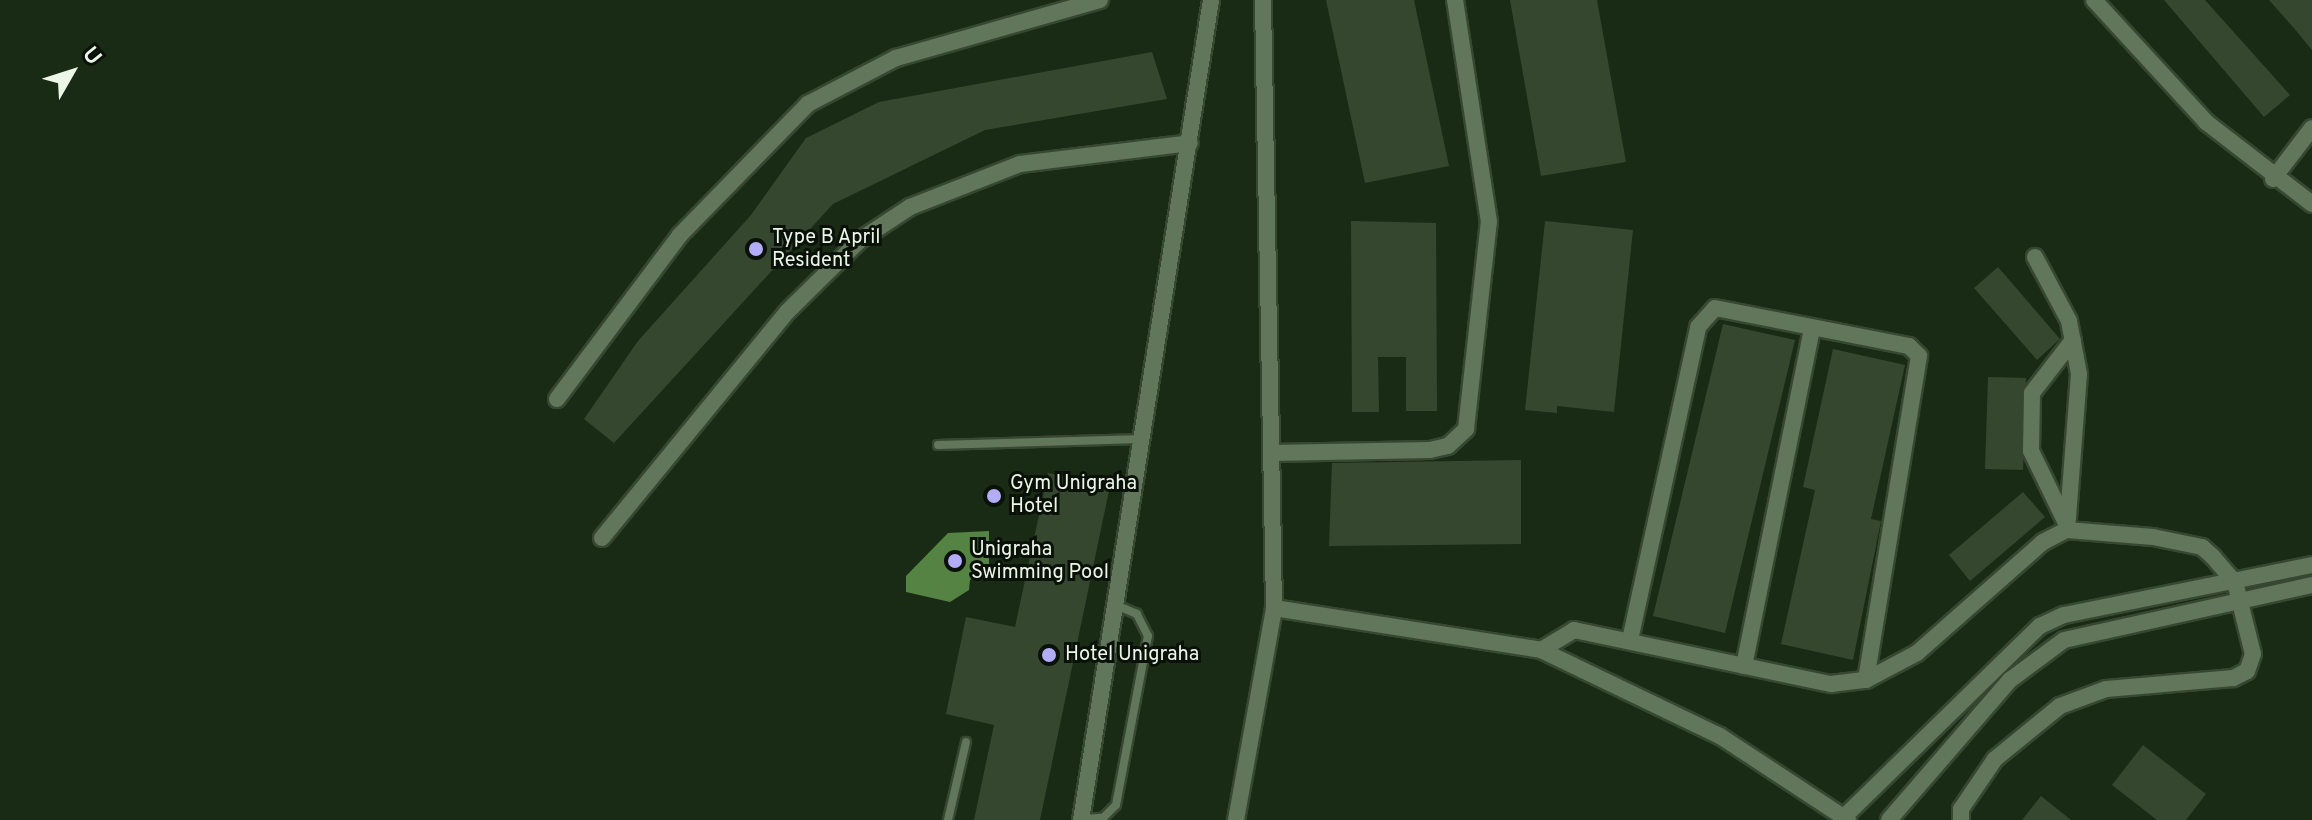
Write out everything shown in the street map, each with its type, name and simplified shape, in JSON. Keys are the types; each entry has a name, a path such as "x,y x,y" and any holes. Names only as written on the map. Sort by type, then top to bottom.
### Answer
{"street":[{"path":"557,399 680,235 808,104 896,58 1100,0"},
{"path":"1081,820 1211,0"},
{"path":"1236,820 1274,608 1263,0"},
{"path":"1271,453 1430,450 1448,446 1466,429 1489,222 1455,0"},
{"path":"2094,0 2206,122 2273,179 2312,204"},
{"path":"2273,179 2312,128"},
{"path":"602,538 788,311 860,240 910,207 1020,164 1190,143"},
{"path":"2035,257 2073,340 2077,435 2066,526"},
{"path":"1630,640 1698,327 1715,308 1909,346 1921,365 1866,680"},
{"path":"1744,666 1812,328"},
{"path":"2066,526 2031,451 2032,393 2073,340"},
{"path":"1541,650 1574,630 1831,684 1866,680 1917,653 2043,542 2066,526 2202,547 2235,582 2253,654 2247,671 2233,678 2106,689 2060,706 1995,759 1961,809 1961,820"},
{"path":"1274,608 1541,650 1720,736 1846,818 2040,626 2064,615 2312,565"},
{"path":"1889,820 2038,655 2095,631 2240,603 2312,585"}],"lane":[{"path":"938,445 1141,439"},
{"path":"1081,820 1103,818 1116,805 1148,636 1137,614 1116,605"},
{"path":"948,820 966,742"}],"shaded area":[{"name":"Unigraha Swimming Pool","path":"989,531 989,570 970,580 969,590 950,602 906,592 906,576 948,533"}],"building":[{"path":"1326,0 1414,0 1449,166 1365,183"},
{"path":"1510,0 1597,0 1626,162 1541,176"},
{"path":"2164,0 2205,0 2290,95 2264,117"},
{"path":"2269,0 2312,0 2312,50 2293,27"},
{"name":"Type B April Resident","path":"1152,52 1167,99 985,130 833,204 614,443 584,419 638,341 751,215 806,138 879,102"},
{"path":"1351,221 1436,223 1437,411 1406,411 1406,357 1378,357 1379,412 1352,412"},
{"path":"1545,221 1633,230 1614,412 1557,406 1557,413 1525,410"},
{"path":"1998,267 2060,339 2037,360 1974,288"},
{"path":"1723,324 1795,340 1725,633 1653,616"},
{"path":"1833,349 1905,365 1871,519 1881,521 1853,660 1781,644 1815,490 1803,487"},
{"path":"1988,377 2026,378 2023,470 1985,469"},
{"path":"1521,460 1521,544 1329,546 1332,463"},
{"path":"1048,473 1110,486 1040,820 974,820 994,725 946,714 966,617 1015,627"},
{"path":"2023,492 2045,517 1970,581 1949,555"},
{"path":"2143,745 2206,794 2186,820 2157,820 2112,785"},
{"path":"2041,796 2071,820 2022,820"}],"place":[{"name":"Type B April Resident","path":"756,249"},
{"name":"Gym Unigraha Hotel","path":"994,496"},
{"name":"Unigraha Swimming Pool","path":"955,561"},
{"name":"Hotel Unigraha","path":"1049,655"}]}
